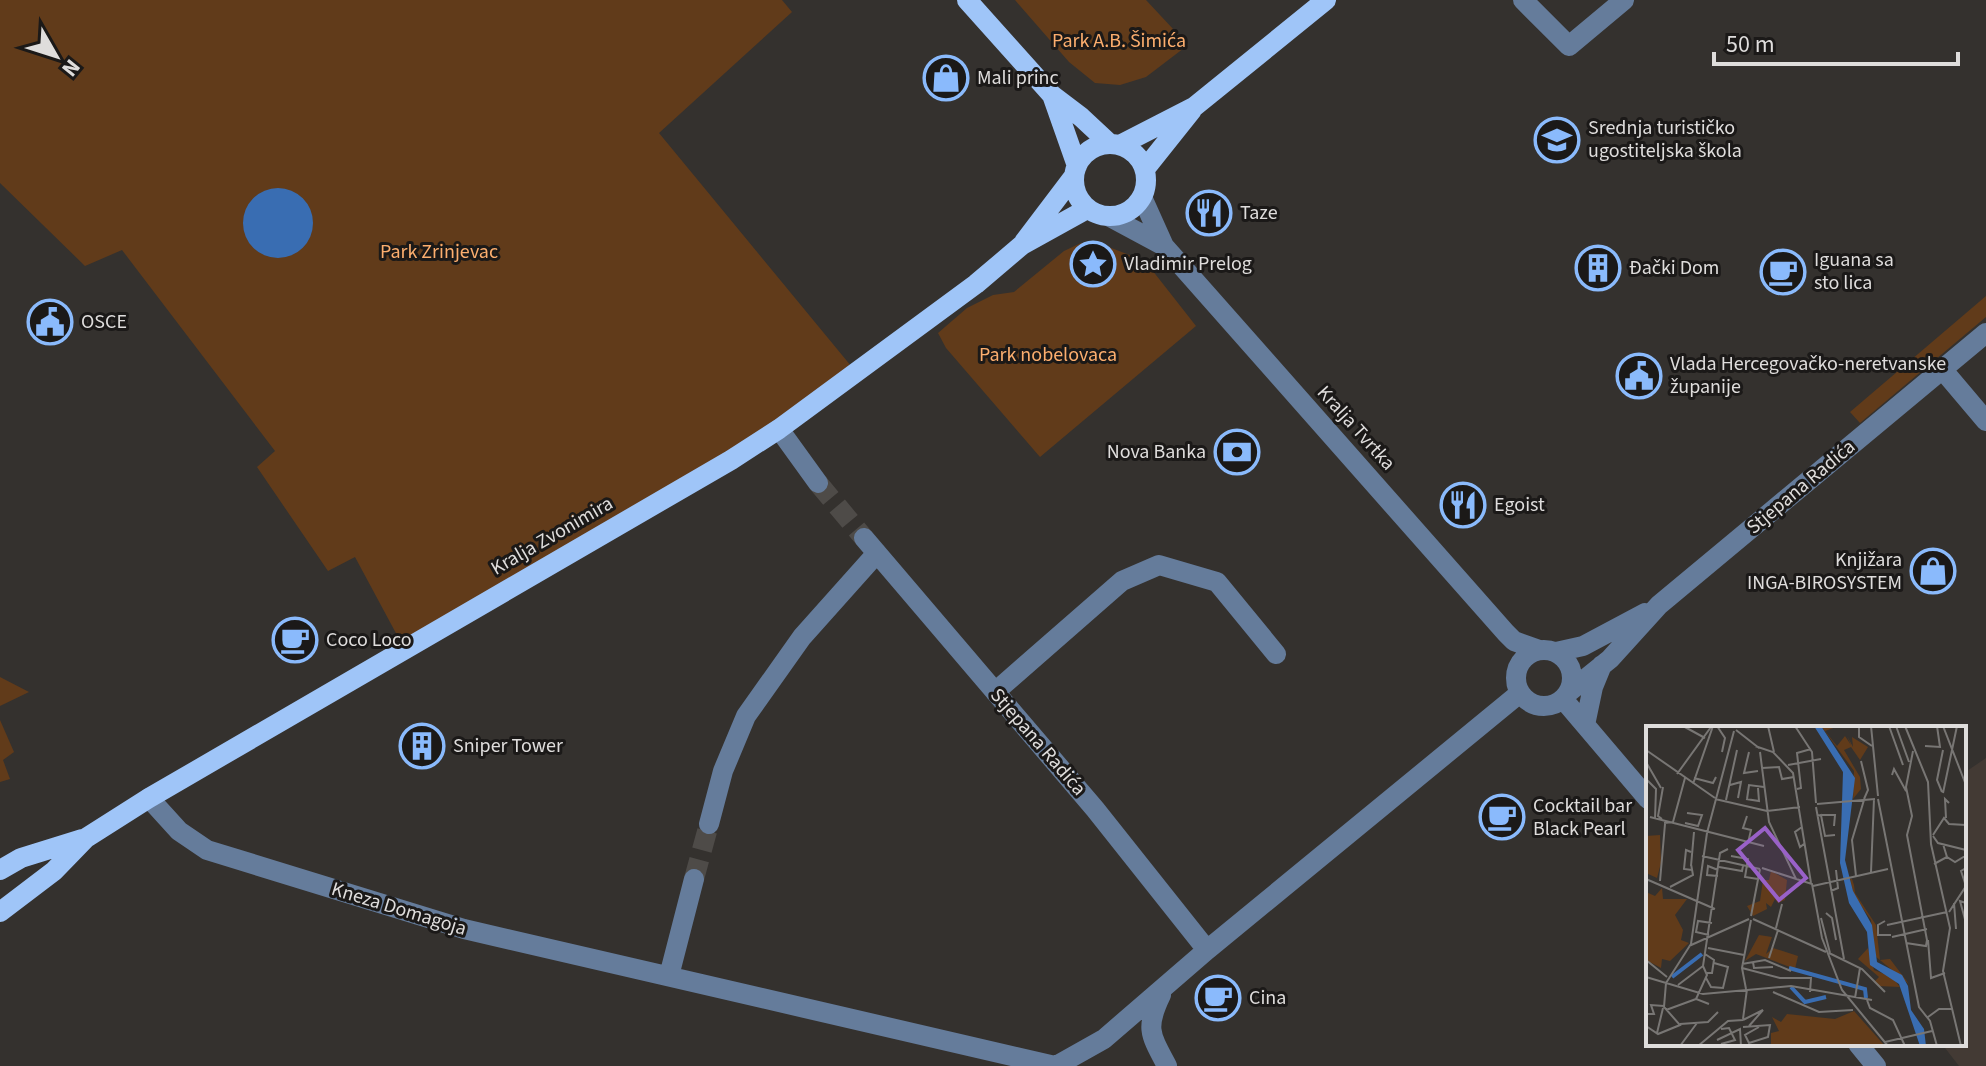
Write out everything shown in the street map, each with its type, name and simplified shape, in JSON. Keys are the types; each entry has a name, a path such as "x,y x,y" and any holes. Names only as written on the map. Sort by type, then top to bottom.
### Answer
{"main road":[{"path":"967,0 1052,95 1115,145 1133,152 1145,169 1146,184 1142,197 1129,211 1110,217 1087,209 1076,194 1075,171 1052,95"},
{"path":"1145,169 1194,107 1326,0"},
{"path":"1075,171 1087,152 1115,145 1194,107"},
{"name":"Kralja Zvonimira","path":"1022,245 1075,171"},
{"name":"Kralja Zvonimira","path":"0,912 54,871 86,838 149,798 779,429 976,284 1022,245 1087,209"},
{"name":"Kralja Zvonimira","path":"0,870 21,858 86,838"}],"street":[{"path":"1523,0 1569,46 1624,0"},
{"name":"Kralja Tvrtka","path":"1142,197 1164,246 1514,641"},
{"name":"Kralja Tvrtka","path":"1110,217 1164,246"},
{"name":"Stjepana Radića","path":"1566,696 1602,665 1659,605 1986,333"},
{"path":"1942,369 1986,421"},
{"path":"779,429 818,483"},
{"name":"Stjepana Radića","path":"709,824 723,771 746,716 870,546 1095,809 1207,950"},
{"path":"995,692 1122,581 1159,565 1217,582 1276,654"},
{"name":"Stjepana Radića","path":"1548,651 1583,646 1659,605"},
{"path":"1519,666 1514,641 1548,651 1570,665 1572,683 1566,696 1555,704 1545,706 1526,700 1520,693 1516,674 1531,653 1548,651"},
{"path":"1585,725 1593,687 1602,665"},
{"path":"1056,1066 1104,1039 1207,950 1520,693"},
{"path":"1566,696 1585,725 1646,797"},
{"name":"Kneza Domagoja","path":"149,798 193,842 228,857 464,929 1056,1066"},
{"path":"669,976 694,879"},
{"path":"1165,988 1150,1018 1153,1040 1167,1066"},
{"path":"1857,1046 1864,1066"},
{"path":"1858,1046 1876,1066"}],"shaded area":[{"path":"1986,758 1986,1066 1959,1066 1944,1046 1966,1046 1966,772"}],"green space":[{"name":"Park Zrinjevac","path":"0,0 782,0 792,12 659,133 856,372 405,650 355,557 328,571 257,467 275,451 122,250 85,266 0,183"},
{"name":"Park A.B. Šimića","path":"1015,0 1146,0 1188,45 1146,77 1120,85 1095,83 1069,62"},
{"name":"Park nobelovaca","path":"1081,243 1101,244 1145,261 1196,326 1040,457 946,348 938,333 967,308 993,295 1014,292 1064,251"},
{"path":"1986,296 1986,317 1860,423 1850,412"},
{"path":"0,677 29,692 0,706"},
{"path":"0,720 14,752 3,760 10,779 0,782"}],"water":[{"path":"278,188 303,198 313,223 303,248 278,258 253,248 243,223 253,198"}],"tunnel":[{"path":"818,483 864,538"},
{"path":"694,879 709,824"}],"place":[{"name":"Mali princ","path":"946,78"},
{"name":"Srednja turističko ugostiteljska škola","path":"1557,140"},
{"name":"Taze","path":"1209,213"},
{"name":"Vladimir Prelog","path":"1093,264"},
{"name":"Đački Dom","path":"1598,268"},
{"name":"Iguana sa sto lica","path":"1783,272"},
{"name":"OSCE","path":"50,322"},
{"name":"Vlada Hercegovačko-neretvanske županije","path":"1639,376"},
{"name":"Nova Banka","path":"1237,452"},
{"name":"Egoist","path":"1463,505"},
{"name":"Knjižara INGA-BIROSYSTEM","path":"1933,571"},
{"name":"Coco Loco","path":"295,640"},
{"name":"Sniper Tower","path":"422,746"},
{"name":"Cocktail bar Black Pearl","path":"1502,817"},
{"name":"Cina","path":"1218,998"}]}
